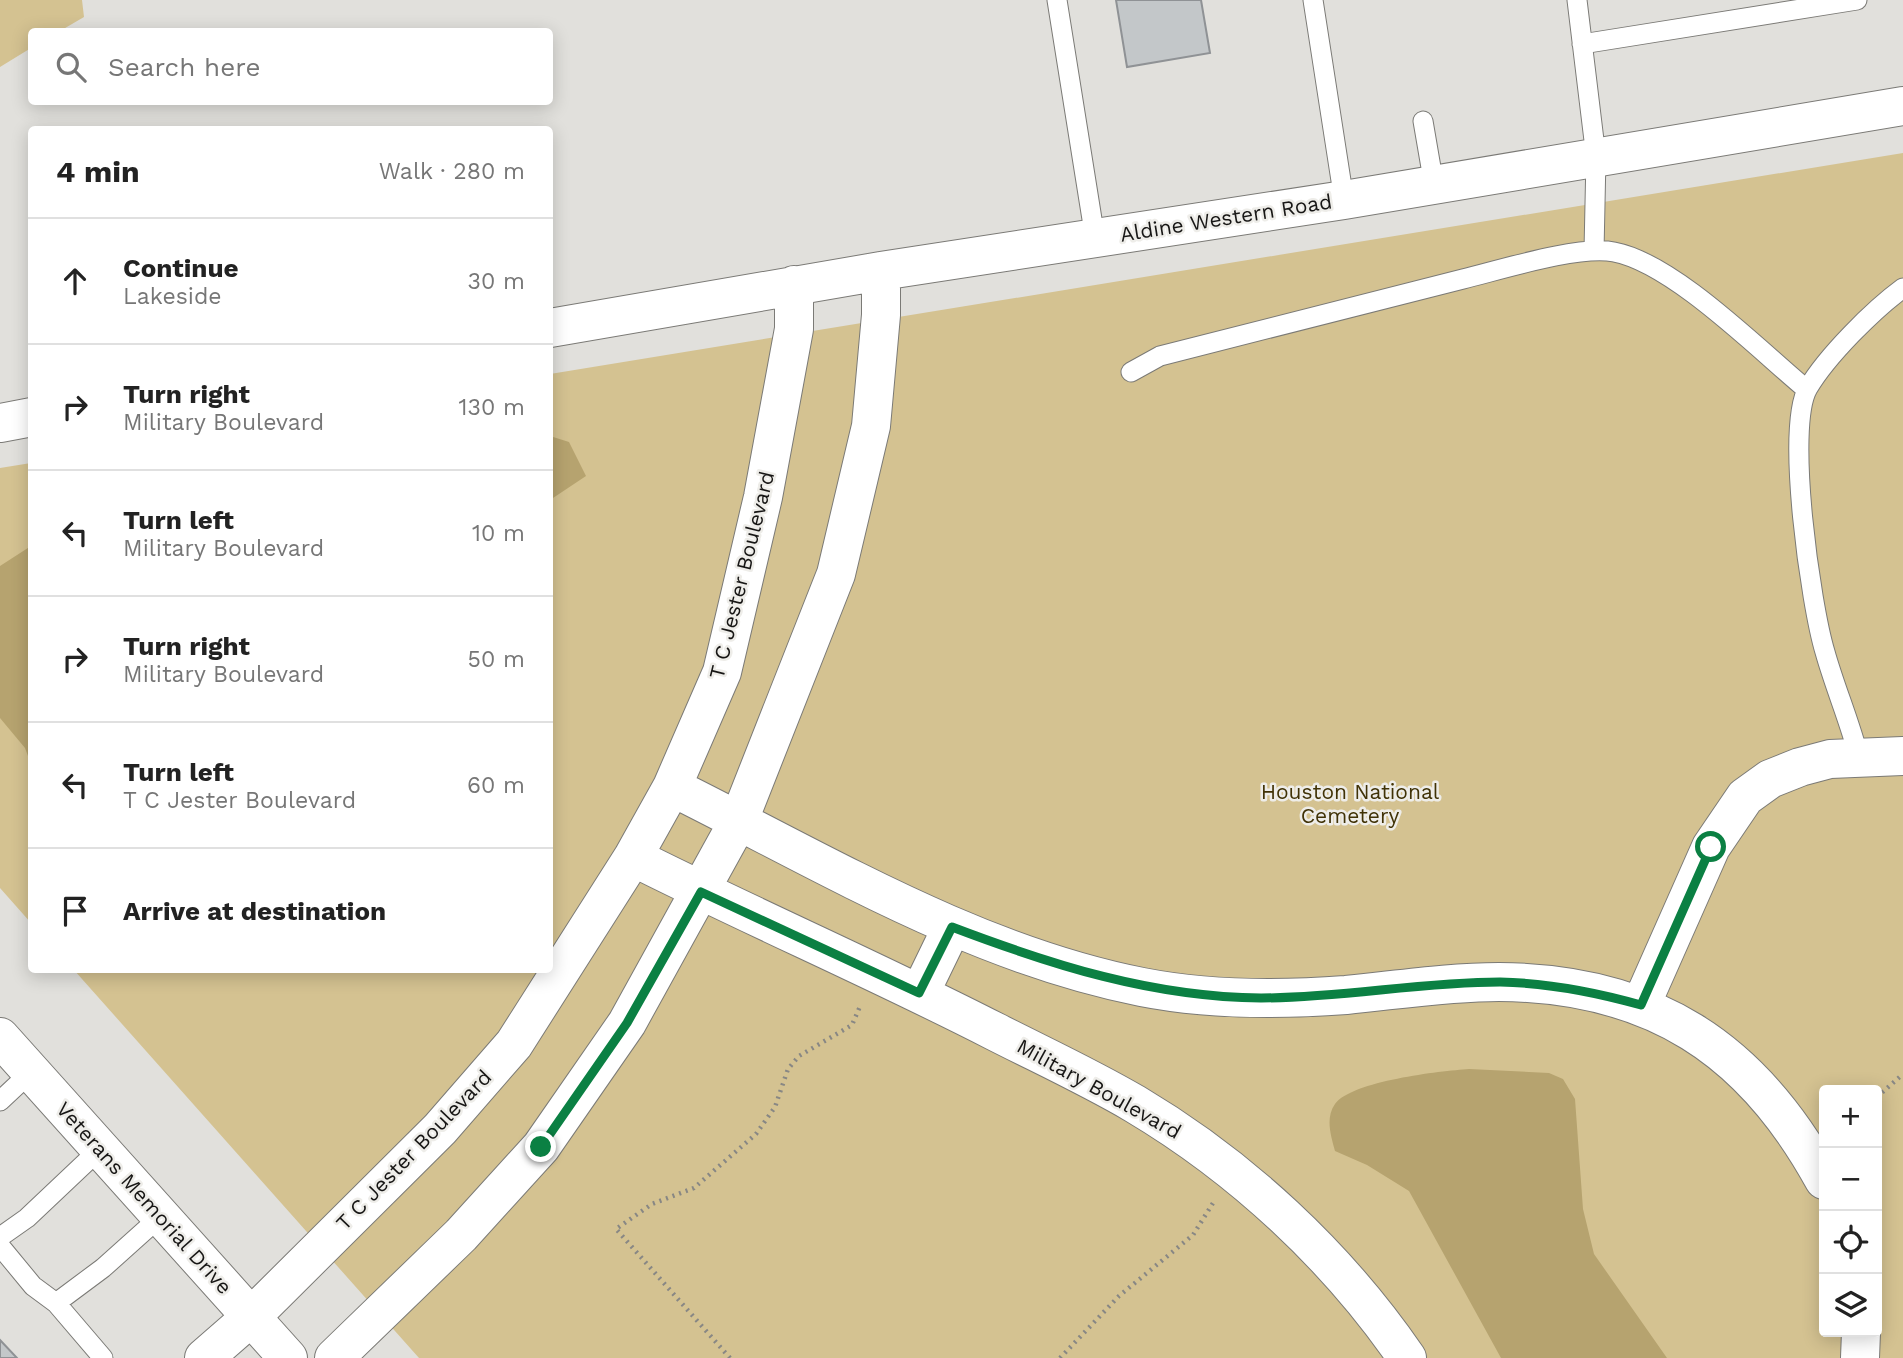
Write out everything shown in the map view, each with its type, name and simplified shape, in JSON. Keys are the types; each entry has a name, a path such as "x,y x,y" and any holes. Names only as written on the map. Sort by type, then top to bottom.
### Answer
{"street":[{"name":"Aldine Western Road","path":"553,327 794,285 1344,200 1903,106"},
{"path":"334,1358 461,1234 541,1147 627,1023 739,820 836,574 870,426 881,315 881,271"},
{"name":"T C Jester Boulevard","path":"204,1358 251,1317 440,1129 514,1044 633,857 672,787 722,671 765,484 794,329 794,285"},
{"path":"0,422 28,418"},
{"path":"1641,1005 1711,847 1745,797 1770,779 1830,759 1903,756"},
{"path":"672,787 952,927 1087,973 1143,987 1180,993 1295,998 1499,982 1573,989 1641,1005 1685,1027 1741,1068 1787,1117 1819,1171"},
{"name":"Military Boulevard","path":"633,857 701,892 876,971 1127,1100 1230,1170 1267,1200 1338,1270 1407,1358"},
{"path":"919,993 952,927"},
{"name":"Veterans Memorial Drive","path":"0,1037 288,1358"},
{"path":"1860,1358 1861,1337"}],"lane":[{"path":"1057,0 1095,238"},
{"path":"1313,0 1344,200"},
{"path":"1577,0 1596,157 1594,251"},
{"path":"1582,44 1857,0"},
{"path":"1423,121 1434,185"},
{"path":"1131,372 1160,356 1508,268 1594,251 1613,251 1650,264 1684,286 1806,390"},
{"path":"1859,758 1817,616 1798,454 1806,390 1846,342 1885,301 1903,288"},
{"path":"0,1101 31,1072"},
{"path":"0,1237 27,1218 100,1149"},
{"path":"56,1303 103,1268 161,1216"},
{"path":"0,1246 33,1286 56,1303 103,1358"}],"path":[{"path":"730,1358 617,1229 652,1204 694,1188 756,1134 775,1107 788,1069 799,1056 852,1025 876,971"},
{"path":"1882,1093 1903,1074"},
{"path":"1060,1358 1119,1296 1193,1235 1230,1170"}],"green space":[{"path":"0,0 82,0 84,17 65,28 28,28 28,50 0,67"},
{"name":"Houston National Cemetery","path":"1903,153 1903,1358 419,1358 77,973 553,973 553,374"},
{"path":"28,463 28,920 0,888 0,468"}],"shaded area":[{"path":"553,437 569,442 586,476 553,498"},
{"path":"28,548 28,756 25,748 0,718 0,566"},
{"path":"1469,1069 1549,1073 1563,1079 1575,1099 1583,1209 1594,1254 1667,1358 1501,1358 1409,1191 1367,1165 1335,1151 1330,1115 1335,1104 1344,1096 1377,1083"}],"building":[{"path":"1116,0 1201,0 1210,53 1127,67"},
{"path":"0,1340 17,1358 0,1358"}],"route":[{"path":"541,1147 627,1023 701,892 919,993 952,927 1018,952 1110,980 1180,993 1222,997 1295,998 1499,982 1573,989 1641,1005 1711,847"}]}
